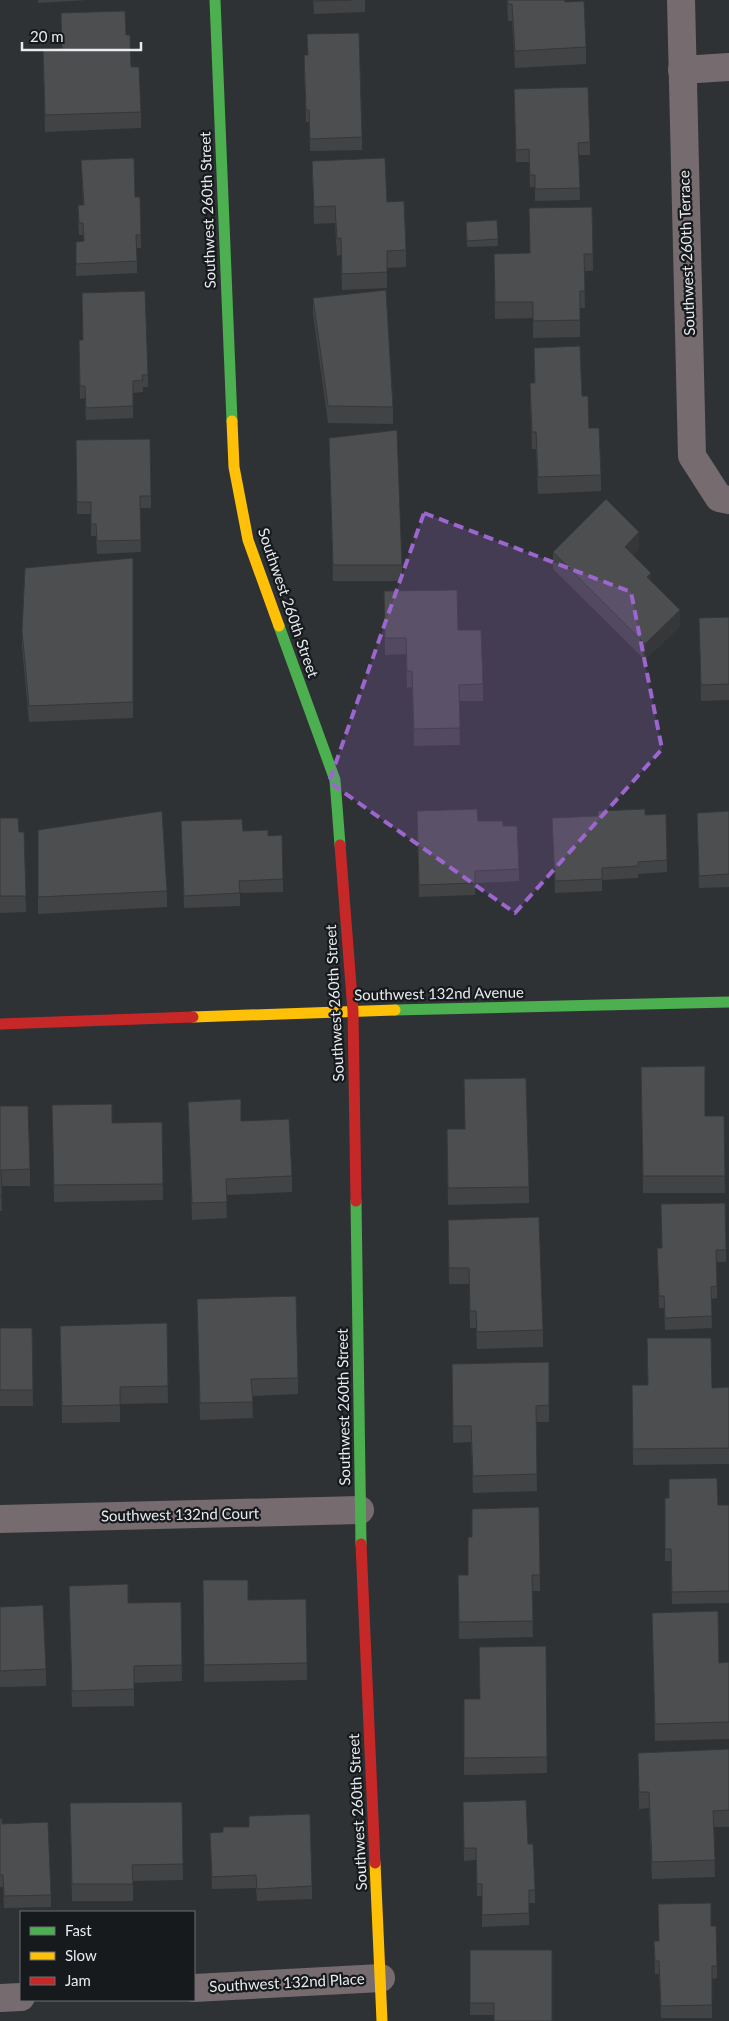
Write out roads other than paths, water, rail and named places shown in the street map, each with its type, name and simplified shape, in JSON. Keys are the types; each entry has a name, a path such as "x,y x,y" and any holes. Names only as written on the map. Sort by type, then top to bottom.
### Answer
{"street":[{"name":"Southwest 260th Street","path":"215,0 234,467 248,540 335,780 353,1011 360,1510 382,2021"},
{"name":"Southwest 260th Terrace","path":"680,0 692,456 724,499"},
{"path":"682,70 729,67"},
{"name":"Southwest 132nd Avenue","path":"0,1024 353,1011 729,1002"},
{"name":"Southwest 132nd Court","path":"0,1519 360,1510"},
{"name":"Southwest 132nd Place","path":"195,1988 381,1978"},
{"path":"0,1998 20,1996"}]}
